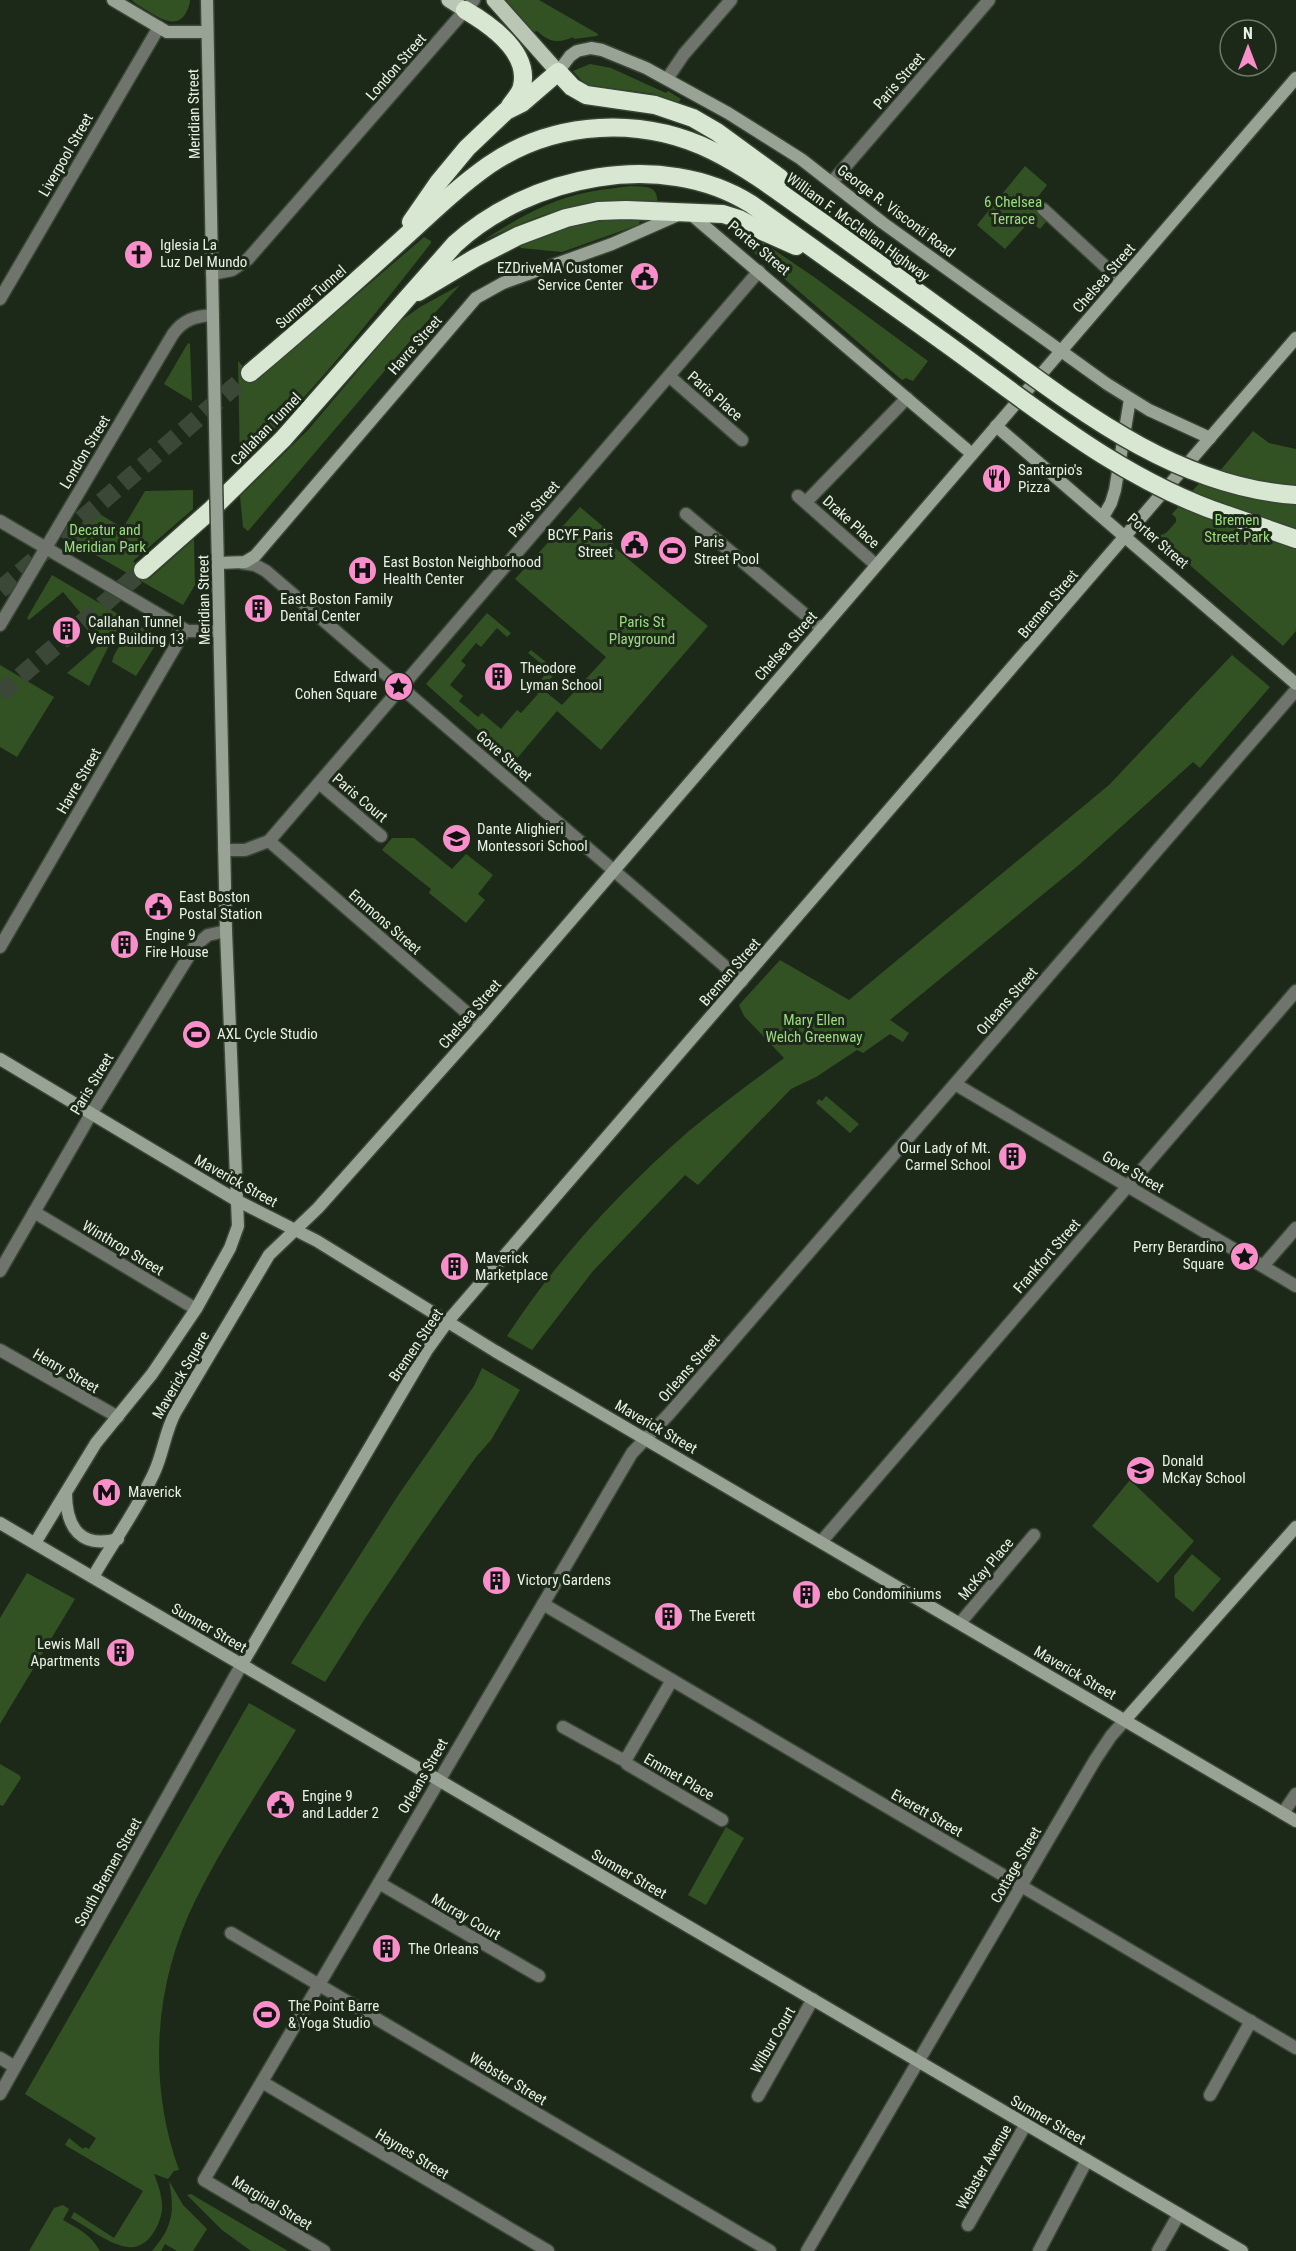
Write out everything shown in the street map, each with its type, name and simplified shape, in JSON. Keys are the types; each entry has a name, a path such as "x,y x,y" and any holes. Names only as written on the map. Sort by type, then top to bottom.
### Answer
{"highway":[{"path":"395,247 444,175 473,142 506,111 522,85 518,61 512,48 470,5"},
{"path":"506,111 522,103 558,72 572,87 586,96 655,105 698,120 827,213 865,254"},
{"name":"William F. McClellan Highway","path":"395,247 466,183 517,148 567,132 621,128 668,134 718,153 758,177 1110,428 1164,459 1206,477 1263,492 1296,495"},
{"path":"404,301 455,244 484,221 519,202 592,179 616,176 663,176 695,181 716,187 751,204 1121,466 1173,494 1296,539"},
{"path":"404,301 498,245 566,218 607,211 687,211 728,215 825,257"},
{"name":"Sumner Tunnel","path":"250,373 395,247"},
{"name":"Callahan Tunnel","path":"143,570 212,509 283,439 404,301"},
{"path":"1227,515 1256,524 1296,529"}],"main road":[{"path":"113,0 159,27 177,33 207,32"},
{"name":"Meridian Street","path":"207,0 224,850 236,1200"},
{"path":"449,0 470,5"},
{"path":"494,0 558,72"},
{"name":"George R. Visconti Road","path":"558,72 574,53 583,49 594,48 610,52 667,79 757,129 832,182 883,223 1130,399 1210,438"},
{"name":"Chelsea Street","path":"296,1230 481,1025 1296,78"},
{"name":"Porter Street","path":"687,211 972,454"},
{"name":"Havre Street","path":"242,563 248,562 255,556 476,298 503,283 592,252 687,211"},
{"name":"Bremen Street","path":"242,1664 427,1350 448,1321 1296,338"},
{"path":"1103,517 1109,508 1115,490 1130,399"},
{"name":"Porter Street","path":"996,426 1296,684"},
{"path":"218,563 242,563"},
{"name":"Maverick Street","path":"0,1059 236,1200 317,1241 495,1351 1296,1821"},
{"name":"Maverick Square","path":"35,1543 96,1443 152,1374 196,1309 236,1236 238,1214 236,1200"},
{"name":"Maverick Square","path":"93,1577 118,1539 155,1472 169,1425 175,1413 269,1255 296,1230"},
{"path":"66,1492 69,1521 77,1533 87,1540 97,1542 118,1539"},
{"name":"Sumner Street","path":"0,1522 1242,2251"},
{"name":"Cottage Street","path":"1125,1720 1296,1527"}],"street":[{"path":"667,79 676,64 731,0"},
{"name":"Paris Street","path":"832,182 989,0"},
{"name":"London Street","path":"212,274 232,270 248,259 470,5"},
{"name":"Liverpool Street","path":"0,299 159,27"},
{"path":"1043,209 1121,281"},
{"name":"Paris Street","path":"269,841 759,271"},
{"name":"London Street","path":"0,625 176,330 190,318 213,315"},
{"name":"Paris Place","path":"669,376 742,440"},
{"name":"Drake Place","path":"876,565 802,499 907,398"},
{"path":"686,514 821,628"},
{"path":"0,521 185,630 190,632 219,631"},
{"name":"Gove Street","path":"242,563 255,565 266,571 742,981"},
{"name":"Havre Street","path":"0,947 185,630"},
{"name":"Orleans Street","path":"204,2180 626,1463 645,1438 669,1414 1296,690"},
{"name":"Paris Court","path":"319,783 381,836"},
{"path":"224,850 245,850 269,841"},
{"name":"Emmons Street","path":"269,841 481,1025"},
{"name":"Paris Street","path":"0,1271 91,1114 195,946 204,937 226,931"},
{"name":"Frankfort Street","path":"821,1542 1296,990"},
{"name":"Gove Street","path":"955,1084 1296,1286"},
{"name":"Winthrop Street","path":"34,1212 196,1309"},
{"path":"1263,1266 1296,1228"},
{"name":"Henry Street","path":"0,1350 118,1418"},
{"name":"McKay Place","path":"960,1623 1034,1535"},
{"name":"Everett Street","path":"543,1604 1296,2048"},
{"name":"South Bremen Street","path":"0,2094 242,1664"},
{"name":"Emmet Place","path":"672,1680 626,1758 627,1764 723,1820"},
{"name":"Cottage Street","path":"807,2251 1095,1760 1125,1720"},
{"name":"Emmet Place","path":"563,1727 621,1759 626,1758"},
{"path":"1283,1813 1296,1794"},
{"name":"Murray Court","path":"379,1883 539,1976"},
{"name":"Webster Street","path":"231,1934 770,2251"},
{"name":"Wilbur Court","path":"758,2096 813,1999"},
{"path":"1210,2095 1251,2021"},
{"path":"0,2058 15,2067"},
{"name":"Haynes Street","path":"262,2082 548,2251"},
{"name":"Webster Avenue","path":"968,2225 1026,2124"},
{"path":"1039,2251 1087,2160"},
{"name":"Marginal Street","path":"204,2180 319,2250"},
{"path":"1158,2251 1179,2214"}],"green space":[{"path":"132,0 190,0 190,2 183,17 174,22 162,19"},
{"path":"506,0 539,0 598,34 574,39 573,37 563,41 550,40 537,31 534,32"},
{"path":"590,64 611,68 666,93 668,91 681,99 678,103 655,94 588,85 573,71"},
{"name":"6 Chelsea Terrace","path":"1025,166 1047,185 1034,202 1051,216 1040,229 1030,221 1005,249 977,225"},
{"path":"631,186 654,190 657,204 609,202 568,208 527,221 484,240 521,217 561,200 594,191"},
{"path":"625,219 640,222 638,225 562,252 519,246 570,227"},
{"path":"751,234 928,361 913,381 906,378 902,380 745,245"},
{"path":"424,237 431,243 386,300 315,384 240,464 238,361 256,381"},
{"path":"460,285 248,531 243,527 240,496 308,430 399,322 420,307"},
{"path":"188,343 190,344 192,401 164,384"},
{"name":"Bremen Street Park","path":"1253,431 1269,443 1296,449 1296,631 1283,646 1153,533 1154,531 1161,535 1166,533 1176,522 1172,514 1211,470 1219,472"},
{"name":"Decatur and Meridian Park","path":"193,490 193,509 133,561 149,579 194,539 195,585 183,605 71,541 91,509 123,528 145,491"},
{"name":"Paris St Playground","path":"580,507 606,529 615,548 708,626 601,750 557,711 514,762 426,684 487,613 511,633 507,637 497,628 481,647 476,643 461,661 466,665 450,685 463,696 459,701 478,717 482,713 501,729 517,710 521,713 538,694 533,689 549,670 528,653 531,650 557,671 542,689 562,705 606,657 515,579"},
{"path":"52,575 123,617 89,686 67,673 104,641 63,592 29,620 27,618"},
{"path":"137,624 160,638 136,676 112,662 119,647"},
{"name":"Mary Ellen Welch Greenway","path":"1232,655 1270,687 1200,768 1193,762 1080,864 890,1020 909,1033 903,1042 890,1034 863,1053 857,1050 816,1077 791,1089 698,1185 685,1175 593,1271 532,1350 507,1336 568,1253 614,1202 701,1121 784,1058 744,1016 739,1005 780,960 849,1000 1109,785"},
{"path":"0,665 54,697 17,757 0,747"},
{"path":"392,838 414,838 452,869 466,854 493,875 478,894 485,900 466,923 429,893 431,889 382,850"},
{"path":"826,1096 859,1124 850,1133 816,1103 819,1099 822,1101"},
{"path":"482,1368 520,1390 491,1440 476,1457 415,1544 325,1682 291,1663 399,1494 474,1386"},
{"path":"1130,1480 1194,1541 1158,1583 1092,1526"},
{"path":"1192,1554 1221,1579 1193,1612 1175,1597 1174,1576"},
{"path":"27,1573 75,1599 0,1724 0,1618"},
{"path":"249,1703 296,1730 219,1856 182,1931 171,1964 164,1998 159,2067 162,2102 179,2170 174,2171 168,2179 154,2174 161,2196 162,2210 159,2223 151,2236 147,2241 135,2247 121,2246 71,2218 74,2212 114,2238 143,2191 65,2145 69,2138 83,2149 85,2147 89,2149 96,2138 25,2094"},
{"path":"0,1764 21,1778 3,1806 0,1805"},
{"path":"726,1827 744,1838 706,1905 688,1895"},
{"path":"169,2181 183,2205 207,2229 193,2251 177,2251 165,2244 161,2251 152,2251 164,2234 171,2218 172,2201"},
{"path":"191,2194 288,2251 251,2251 222,2230 187,2195"},
{"path":"63,2205 69,2209 63,2220 88,2236 100,2251 29,2251 54,2208"}],"tunnel":[{"path":"0,590 250,373"},
{"path":"0,694 143,570"}],"place":[{"name":"Iglesia La Luz Del Mundo","path":"139,254"},
{"name":"EZDriveMA Customer Service Center","path":"644,277"},
{"name":"Santarpio's Pizza","path":"997,479"},
{"name":"BCYF Paris Street","path":"634,544"},
{"name":"Paris Street Pool","path":"673,551"},
{"name":"East Boston Neighborhood Health Center","path":"362,571"},
{"name":"East Boston Family Dental Center","path":"259,608"},
{"name":"Callahan Tunnel Vent Building 13","path":"67,631"},
{"name":"Theodore Lyman School","path":"499,677"},
{"name":"Edward Cohen Square","path":"398,686"},
{"name":"Dante Alighieri Montessori School","path":"456,838"},
{"name":"East Boston Postal Station","path":"158,906"},
{"name":"Engine 9 Fire House","path":"124,944"},
{"name":"AXL Cycle Studio","path":"196,1034"},
{"name":"Our Lady of Mt. Carmel School","path":"1012,1157"},
{"name":"Perry Berardino Square","path":"1245,1256"},
{"name":"Maverick Marketplace","path":"454,1267"},
{"name":"Donald McKay School","path":"1141,1470"},
{"name":"Maverick","path":"107,1492"},
{"name":"Victory Gardens","path":"496,1580"},
{"name":"ebo Condominiums","path":"806,1594"},
{"name":"The Everett","path":"668,1616"},
{"name":"Lewis Mall Apartments","path":"121,1653"},
{"name":"Engine 9 and Ladder 2","path":"281,1805"},
{"name":"The Orleans","path":"387,1949"},
{"name":"The Point Barre & Yoga Studio","path":"267,2015"}]}
